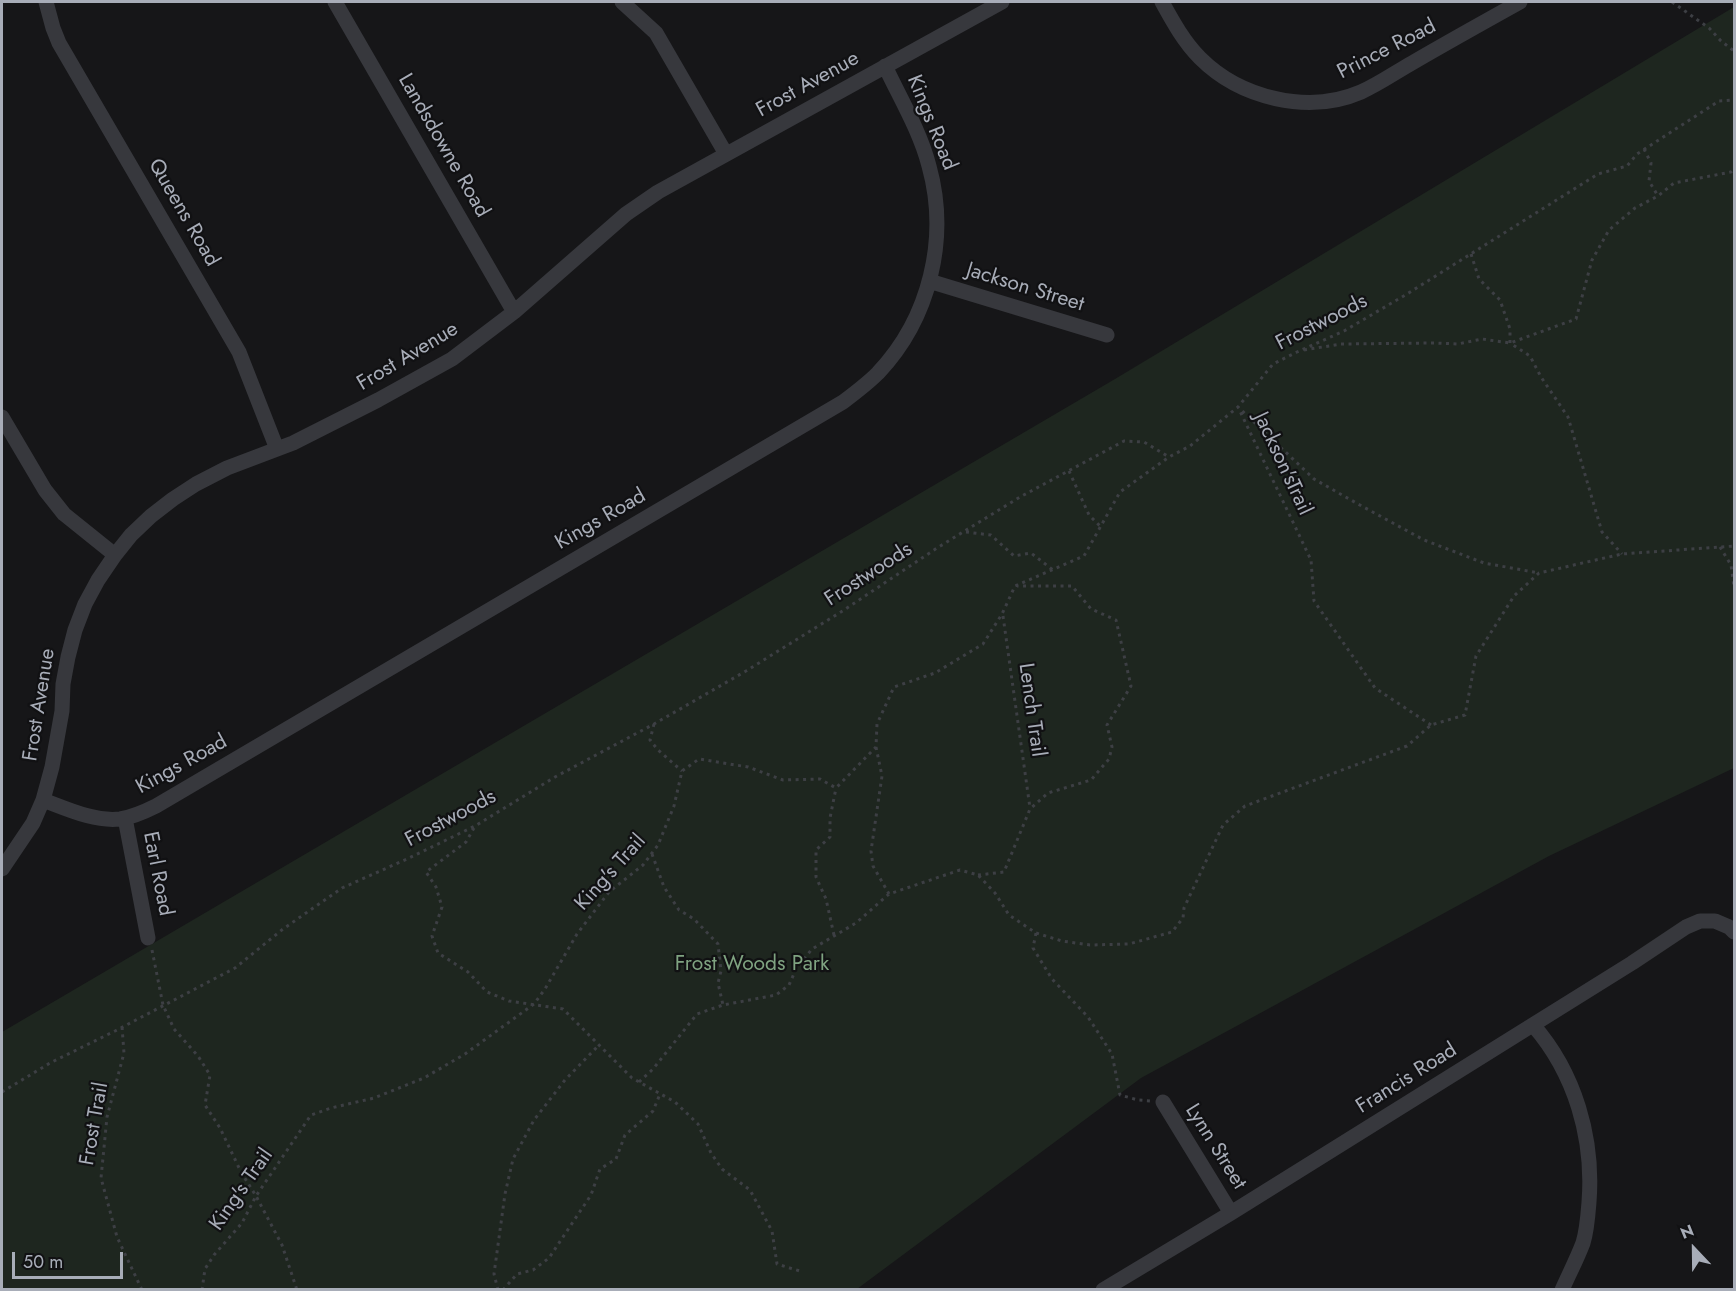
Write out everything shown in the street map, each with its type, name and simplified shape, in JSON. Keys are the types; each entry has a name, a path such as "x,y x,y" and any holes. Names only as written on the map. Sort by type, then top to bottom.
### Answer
{"street":[{"name":"Queens Road","path":"46,2 59,43 239,352 277,449"},
{"name":"Landsdowne Road","path":"334,2 514,312"},
{"path":"622,2 656,33 726,154"},
{"name":"Frost Avenue","path":"2,869 33,823 44,800 62,711 63,684 68,657 85,604 114,555 151,516 172,498 196,484 227,468 293,443 452,359 514,312 626,214 658,192 1002,2"},
{"name":"Prince Road","path":"1162,2 1181,34 1212,69 1253,93 1299,102 1330,100 1361,92 1520,2"},
{"name":"Kings Road","path":"44,800 88,815 118,819 156,806 843,402 877,373 892,356 916,318 930,281 937,231 937,208 929,164 885,66"},
{"name":"Jackson Street","path":"930,281 1107,335"},
{"path":"2,417 24,457 51,498 64,514 114,555"},
{"name":"Earl Road","path":"125,818 148,938"},
{"name":"Francis Road","path":"1103,1290 1533,1025 1686,927 1700,921 1715,921 1729,927 1734,932"},
{"path":"1533,1025 1546,1040 1571,1087 1584,1129 1589,1163 1589,1207 1583,1242 1562,1290"},
{"name":"Lynn Street","path":"1163,1102 1231,1213"}],"path":[{"path":"1672,2 1709,28 1720,41 1734,51"},
{"name":"Frostwoods","path":"2,1092 50,1063 235,968 283,929 342,888 476,826 555,777 746,671 1020,497 1124,441 1144,442 1169,457 1190,446 1238,407 1273,364 1344,330 1407,294 1599,174 1626,166 1644,149 1719,101 1734,100"},
{"path":"1644,149 1652,163 1649,181 1658,196"},
{"path":"1510,344 1576,319 1592,260 1609,230 1635,208 1658,196 1674,183 1731,172 1734,169"},
{"path":"1471,254 1479,279 1500,300 1510,330 1510,344"},
{"path":"1297,352 1341,344 1458,344 1482,339 1510,344 1530,356 1568,417 1602,532 1622,554"},
{"name":"Jackson'sTrail","path":"1238,407 1314,479 1358,504 1424,540 1484,563 1539,573"},
{"name":"Jackson'sTrail","path":"1238,407 1311,560 1314,601 1375,688 1431,725"},
{"path":"889,894 873,866 870,851 882,776 876,747 877,724 894,687 935,673 983,644 1002,614 1015,585 1084,556 1120,492 1169,457"},
{"path":"1069,471 1089,514 1101,527"},
{"path":"964,531 991,536 1014,556 1031,553 1053,570"},
{"path":"978,875 1009,915 1036,933 1062,941 1090,945 1129,944 1172,932 1183,918 1184,908 1223,825 1245,806 1407,746 1431,725 1465,715 1476,656 1514,596 1539,573 1622,554 1734,546"},
{"path":"1719,547 1731,565 1734,587"},
{"path":"639,1082 697,1014 723,1005 776,995 789,985 796,969 812,949 856,923 889,894 960,870 978,875 1004,872 1030,809 1048,793 1091,780 1109,759 1112,747 1107,725 1131,686 1116,620 1092,609 1072,586 1015,585"},
{"name":"Lench Trail","path":"1002,614 1030,809"},
{"path":"654,724 650,740 682,771 699,759 748,766 783,780 819,779 836,788"},
{"path":"834,936 826,898 816,877 816,850 830,837 830,818 836,788 876,747"},
{"name":"King's Trail","path":"202,1290 206,1269 214,1255 242,1223 256,1196 311,1115 374,1098 424,1078 465,1054 534,1004 546,989 578,934 609,892 643,866 658,845 674,806 682,771"},
{"path":"476,826 465,842 426,872 436,887 442,907 432,936 438,953 468,972 487,992 509,1000 563,1009 632,1078 675,1102 698,1124 711,1153 722,1169 750,1190 772,1231 777,1264 803,1272"},
{"path":"652,854 664,887 680,910 694,919 718,944 722,971 718,983 723,1005"},
{"path":"1036,933 1033,948 1052,979 1088,1017 1112,1054 1120,1095 1138,1101 1163,1102"},
{"path":"148,938 163,1005 174,1029 198,1056 210,1075 206,1105 282,1245 297,1290"},
{"name":"Frost Trail","path":"122,1027 124,1053 107,1117 101,1178 117,1237 142,1290"},
{"path":"498,1290 494,1274 505,1194 513,1159 534,1120 565,1080 598,1045"},
{"path":"503,1290 517,1274 534,1270 549,1258 591,1195 600,1169 616,1159 625,1135 653,1111 660,1094"}],"green space":[{"name":"Frost Woods Park","path":"1734,7 1734,768 1549,856 1141,1078 857,1289 2,1289 2,1032 1115,379"}]}
